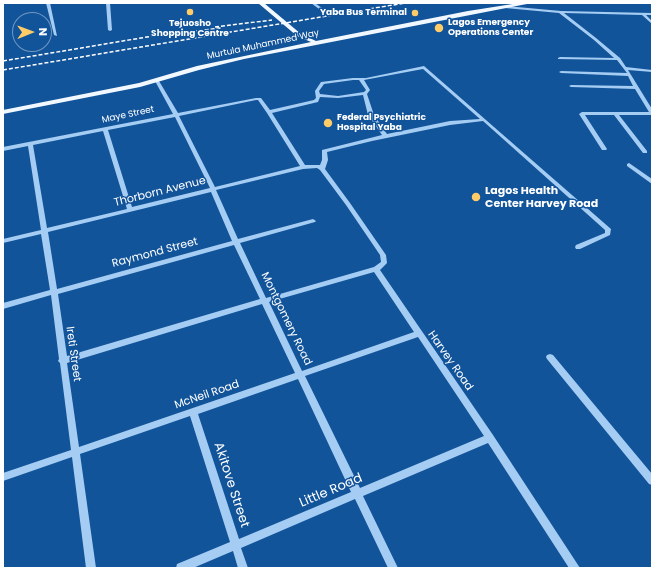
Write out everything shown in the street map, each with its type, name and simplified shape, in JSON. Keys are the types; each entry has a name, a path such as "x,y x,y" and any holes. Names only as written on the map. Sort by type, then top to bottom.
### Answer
{"main road":[{"path":"261,3 298,35 313,41"},
{"name":"Murtula Muhammed Way","path":"3,112 157,81 197,68 244,57 468,13 529,3"},
{"path":"111,91 191,66 432,18 468,13"},
{"path":"297,44 298,35"}],"street":[{"path":"48,3 56,35"},
{"path":"108,3 110,30"},
{"path":"313,3 324,11"},
{"path":"506,7 560,12 652,14"},
{"path":"560,12 618,59 626,68 636,88 652,113"},
{"path":"643,14 652,22"},
{"path":"560,58 618,59"},
{"path":"303,167 269,112 316,102 319,87 323,83 353,79 361,80 424,67 482,120 608,229 608,234 578,247"},
{"path":"626,68 652,71"},
{"path":"561,72 630,75"},
{"path":"361,80 368,90 365,93 371,115 385,136"},
{"name":"Montgomery Road","path":"157,81 176,114 213,189 236,242 393,568"},
{"path":"571,86 636,88"},
{"path":"317,95 338,97 365,93"},
{"name":"Maye Street","path":"3,149 256,99 259,99 269,112"},
{"path":"604,149 582,114 652,113"},
{"path":"616,114 645,152"},
{"path":"62,361 265,300 376,269 384,263 383,255 322,169 325,160 324,151 385,136 450,123 482,120"},
{"path":"105,128 130,210"},
{"name":"Ireti Street","path":"30,143 54,292 62,361 91,568"},
{"name":"Thorborn Avenue","path":"3,241 303,167 313,165 322,169"},
{"path":"629,165 652,182"},
{"name":"Raymond Street","path":"3,306 313,221"},
{"name":"Harvey Road","path":"376,269 418,334 490,438 575,568"},
{"name":"McNeil Road","path":"3,477 418,334"},
{"path":"550,357 652,481"},
{"name":"Akitove Street","path":"193,411 243,568"},
{"name":"Little Road","path":"181,568 490,438"}],"railway":[{"path":"3,70 405,3"},
{"path":"215,27 272,20"},
{"path":"3,61 153,36 221,28"}],"place":[{"name":"Tejuosho Shopping Centre","path":"190,12"},
{"name":"Yaba Bus Terminal","path":"415,13"},
{"name":"Lagos Emergency Operations Center","path":"439,28"},
{"name":"Federal Psychiatric Hospital Yaba","path":"328,123"},
{"name":"Lagos Health Center Harvey Road","path":"476,197"}]}
